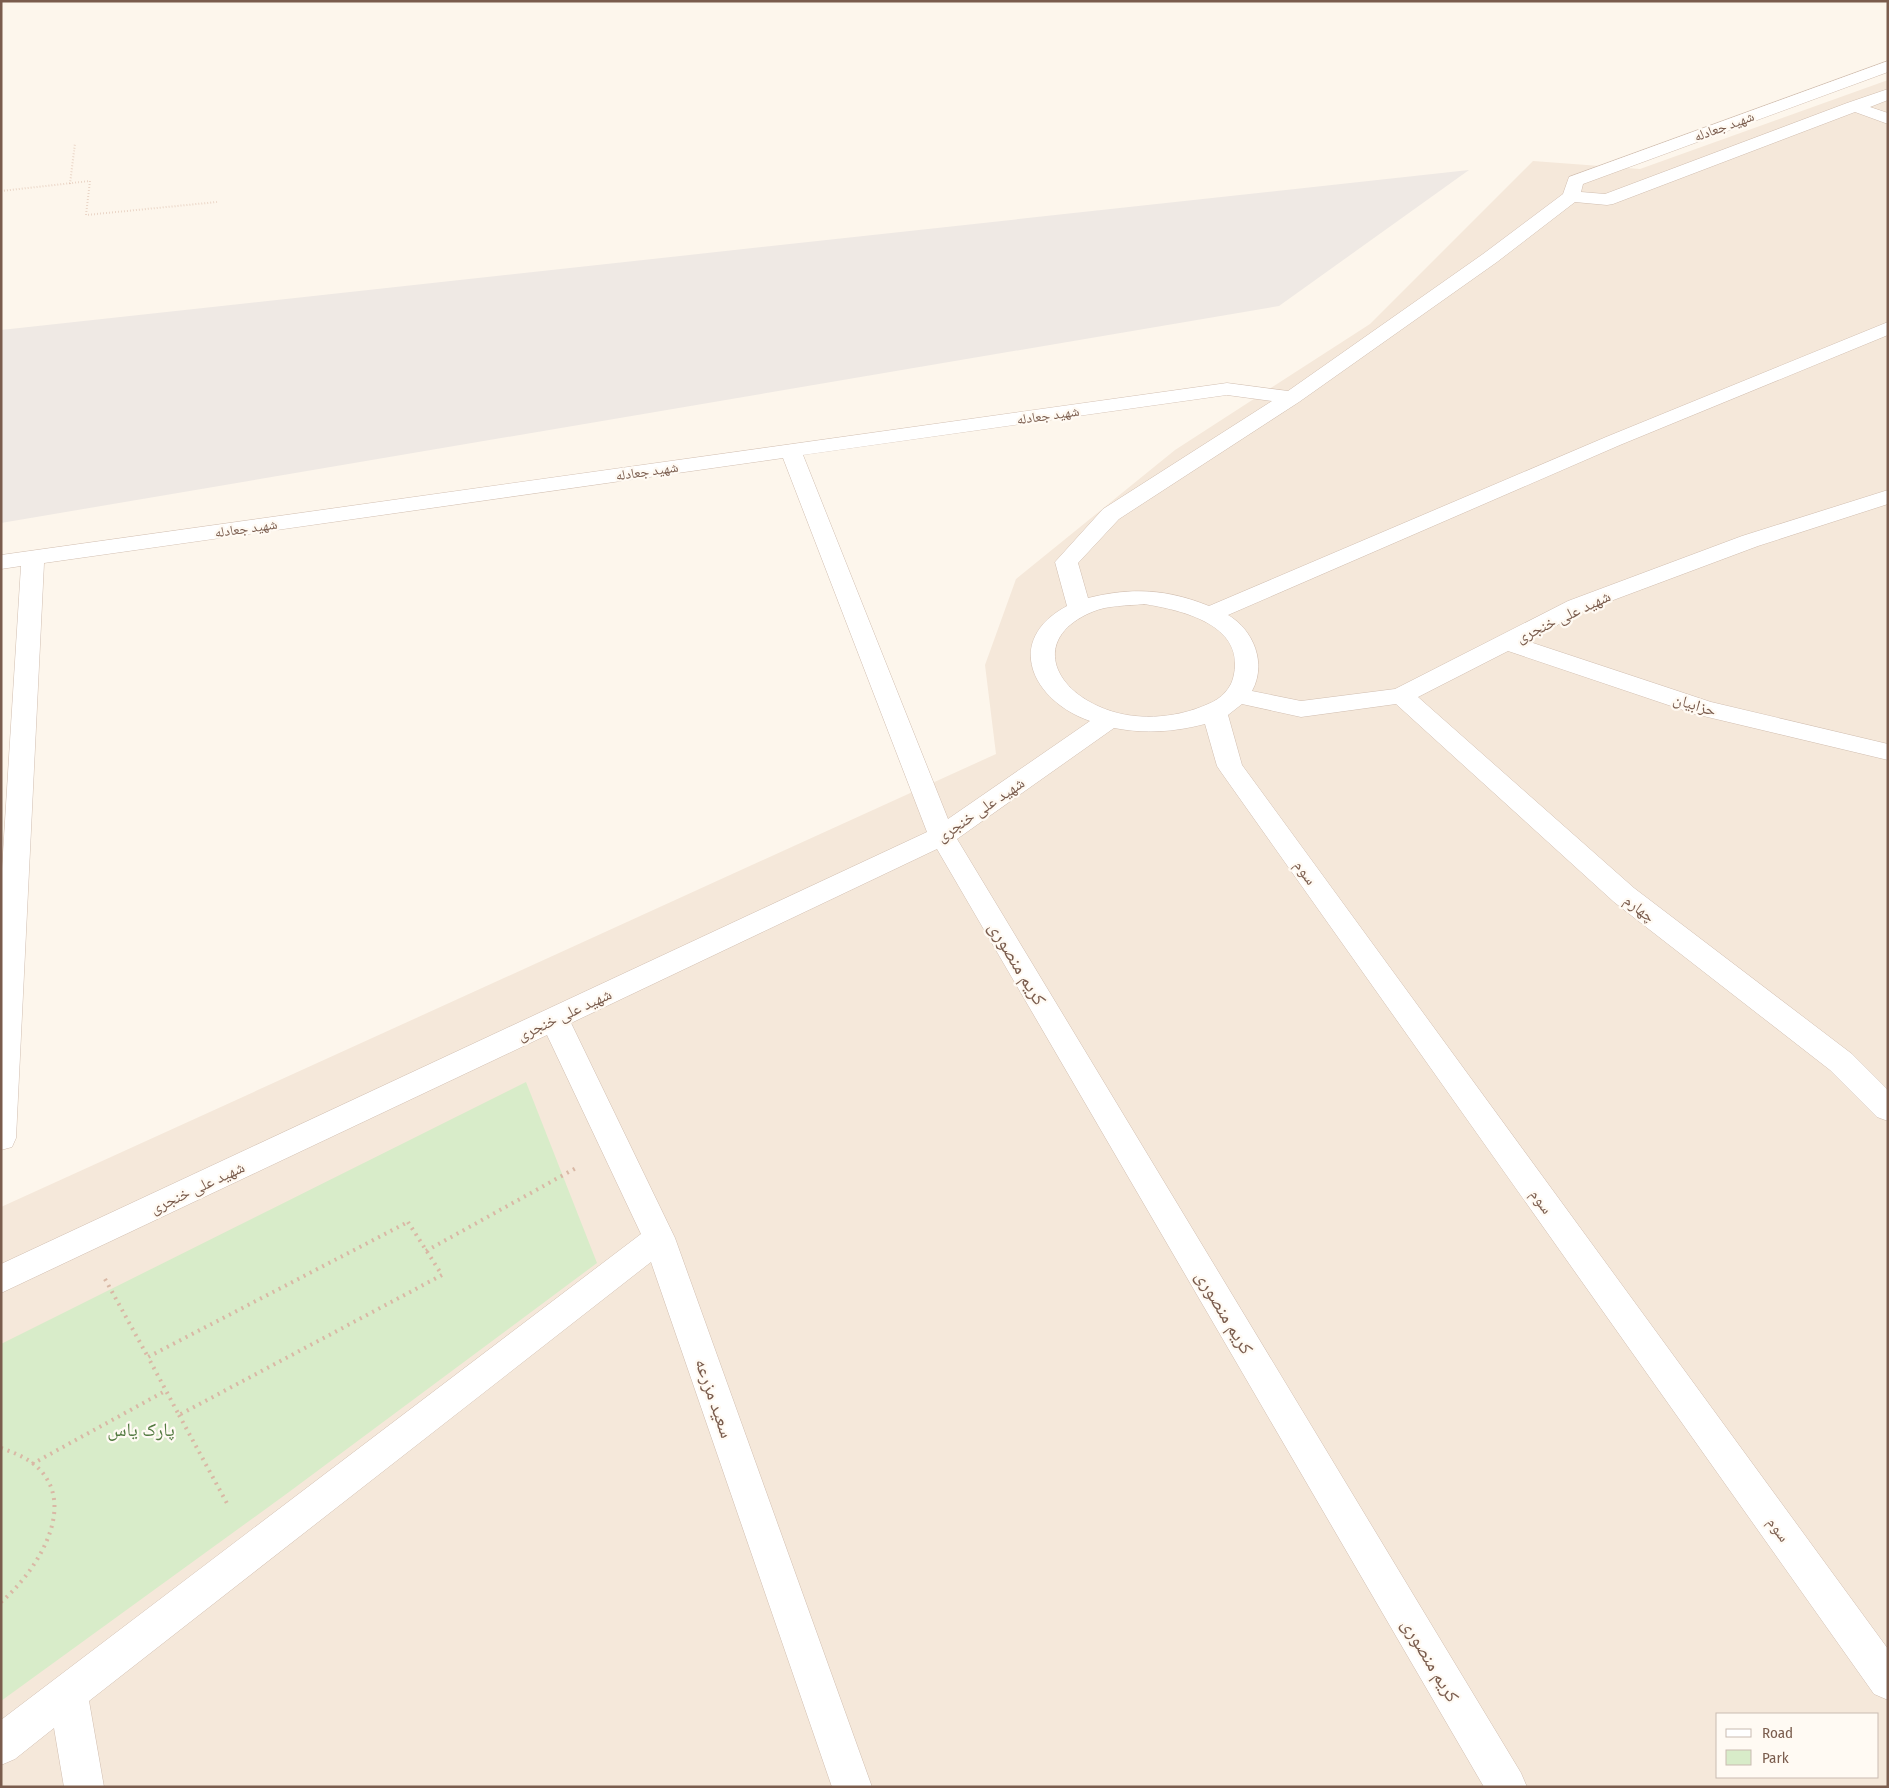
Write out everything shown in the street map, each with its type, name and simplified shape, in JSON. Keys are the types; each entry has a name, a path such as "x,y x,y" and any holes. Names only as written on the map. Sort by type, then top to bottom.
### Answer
{"street":[{"name":"شهید جعادله","path":"1080,609 1066,562 1111,514 1292,398 1490,258 1571,196 1575,181 1888,66"},
{"name":"شهید جعادله","path":"1571,196 1607,200 1888,94"},
{"path":"1853,106 1888,119"},
{"path":"1210,614 1613,441 1888,328"},
{"name":"شهید جعادله","path":"1,562 1227,389 1292,398"},
{"name":"کریم منصوری","path":"791,451 942,836 1507,1787"},
{"name":"شهید علی خنجری","path":"1226,703 1301,708 1401,696 1576,606 1750,541 1888,497"},
{"path":"1,1138 33,558"},
{"path":"1144,597 1179,602 1210,614 1233,631 1247,652 1248,673 1226,703 1183,722 1145,725 1109,719 1081,708 1059,694 1046,676 1041,656 1045,638 1059,622 1080,609 1110,600 1144,597"},
{"name":"حزابیان","path":"1506,642 1704,708 1888,752"},
{"name":"چهارم","path":"1401,696 1624,895 1841,1062 1888,1109"},
{"name":"سوم","path":"1226,703 1230,766 1888,1681"},
{"name":"شهید علی خنجری","path":"1,1279 942,836 1109,719"},
{"name":"سعید مزرعه","path":"554,1019 659,1238 852,1787"},
{"path":"1,1745 659,1238"},
{"path":"68,1694 84,1787"}],"path":[{"path":"70,184 74,143"},
{"path":"1,191 90,181 86,215 217,202"},
{"path":"426,1251 615,1147"},
{"path":"148,1357 408,1222 442,1276 179,1415"},
{"path":"84,1240 167,1390 253,1552"},
{"path":"32,1464 167,1390"},
{"path":"1,1448 26,1458 46,1477 54,1503 50,1533 36,1565 11,1595 1,1602"}],"shaded area":[{"path":"1888,80 1888,1787 1,1787 1,1207 996,754 985,665 1016,579 1175,450 1370,324 1533,161 1640,169"},
{"path":"1469,170 1279,306 1,523 1,330"}],"green space":[{"name":"پارک یاس","path":"526,1082 597,1263 289,1492 1,1701 1,1344"}]}
